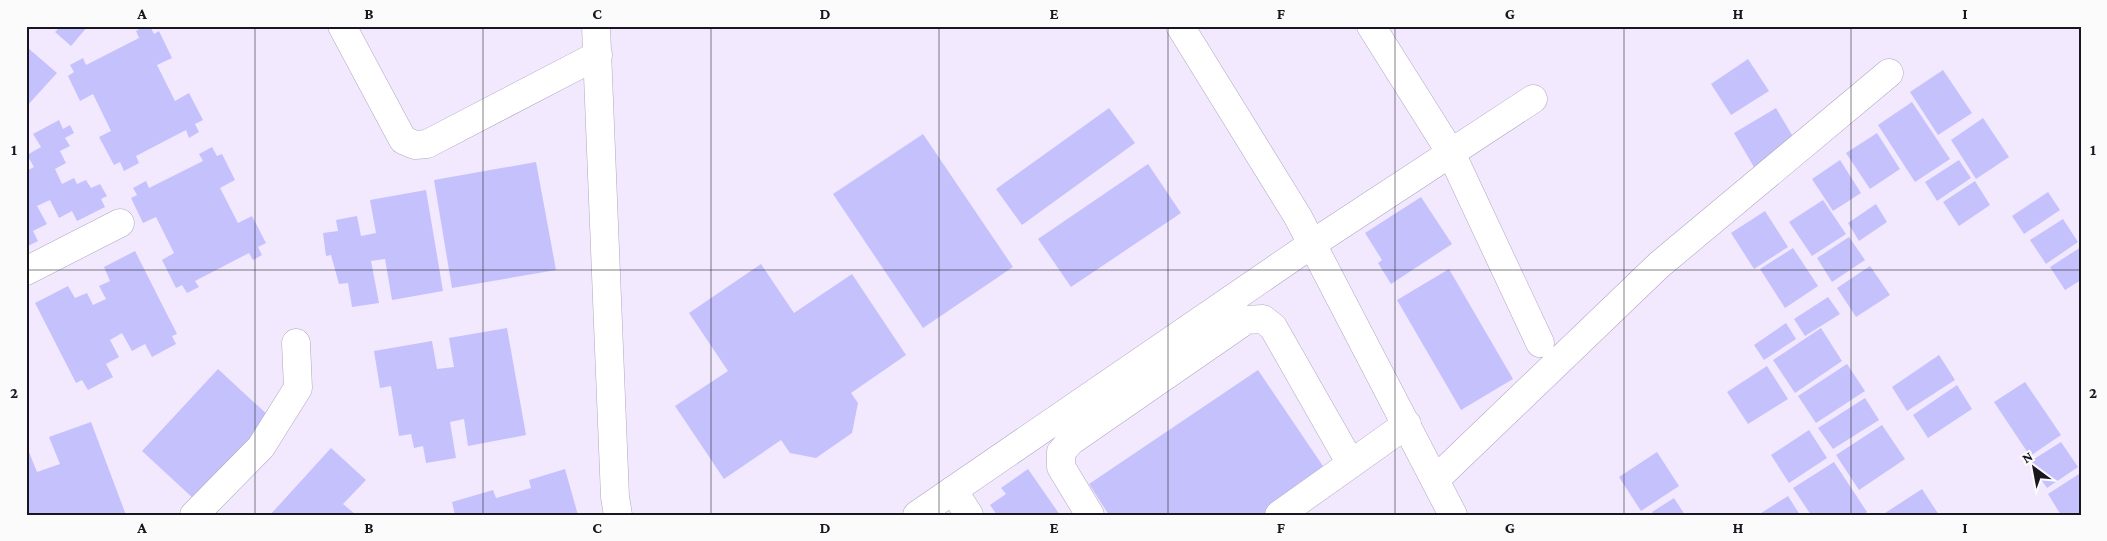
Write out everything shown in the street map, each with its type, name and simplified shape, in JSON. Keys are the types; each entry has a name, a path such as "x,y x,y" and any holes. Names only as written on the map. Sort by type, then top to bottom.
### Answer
{"street":[{"path":"342,26 403,140 415,145 427,144 598,56"},
{"path":"596,26 615,496 618,515"},
{"path":"1180,26 1298,217 1453,515"},
{"path":"1371,26 1450,153 1540,343"},
{"path":"1435,480 1659,265 1889,73"},
{"path":"917,515 1312,244 1533,99"},
{"path":"26,271 120,222"},
{"path":"1090,515 1061,467 1061,452 1071,441 1246,320 1263,319 1273,327 1351,464"},
{"path":"194,515 261,447 298,388 296,344"},
{"path":"1279,515 1407,424"},
{"path":"953,490 968,515"}],"building":[{"path":"55,26 88,26 71,46 55,32 58,29"},
{"path":"145,26 150,26 154,34 159,31 172,58 157,65 175,101 189,93 203,120 195,124 199,132 189,138 186,130 136,156 139,163 124,171 120,162 114,165 99,137 111,131 93,94 80,101 68,76 74,72 70,65 83,58 86,65 139,38 136,31"},
{"path":"28,48 57,73 26,107 26,50"},
{"path":"1748,59 1769,91 1731,115 1711,84"},
{"path":"1943,70 1972,113 1938,135 1910,92"},
{"path":"1912,102 1950,159 1915,182 1878,125"},
{"path":"1109,108 1135,143 1022,225 996,189"},
{"path":"1776,108 1792,135 1774,164 1758,174 1734,133"},
{"path":"1983,118 2009,157 1976,179 1951,140"},
{"path":"59,120 63,129 70,125 74,133 65,138 70,146 60,151 66,163 55,169 62,184 74,178 77,184 86,180 91,188 100,184 107,196 101,199 105,207 77,221 72,211 59,218 50,200 37,206 47,224 33,231 38,241 26,247 26,171 34,167 27,155 41,147 33,134"},
{"path":"1877,133 1900,169 1870,189 1846,153"},
{"path":"923,134 1013,267 923,328 833,194"},
{"path":"212,147 217,156 222,154 235,180 220,188 238,223 252,216 266,243 258,247 262,255 253,260 249,253 195,281 199,287 187,293 182,285 176,288 162,260 174,253 156,217 143,223 131,198 137,195 133,188 146,181 149,188 203,161 199,154"},
{"path":"1840,160 1861,193 1833,211 1812,179"},
{"path":"1959,160 1971,178 1937,201 1925,182"},
{"path":"536,162 556,270 452,288 434,180"},
{"path":"1148,164 1181,213 1071,287 1038,239"},
{"path":"1975,181 1990,205 1959,226 1943,202"},
{"path":"426,190 443,291 392,300 385,259 371,261 379,303 352,307 348,283 339,284 331,255 326,256 323,233 338,231 336,220 357,216 361,236 376,233 370,200"},
{"path":"2048,192 2060,210 2024,234 2012,216"},
{"path":"1421,197 1452,244 1391,284 1378,263 1382,260 1365,233"},
{"path":"1823,200 1846,234 1812,256 1789,222"},
{"path":"1876,204 1887,222 1859,241 1848,223"},
{"path":"1765,211 1788,247 1754,269 1731,233"},
{"path":"2063,219 2078,242 2046,264 2030,240"},
{"path":"1849,237 1865,260 1832,282 1817,258"},
{"path":"2081,247 2081,280 2065,290 2050,267"},
{"path":"1793,248 1818,286 1785,308 1760,269"},
{"path":"135,251 177,334 172,336 176,344 152,357 145,344 132,351 122,333 110,340 119,357 106,364 113,377 88,390 82,380 76,383 35,303 68,286 75,298 87,293 93,305 106,299 99,286 110,281 104,267"},
{"path":"761,264 794,313 852,274 906,355 851,393 858,403 852,433 816,458 790,453 781,440 724,479 675,406 728,371 689,313"},
{"path":"1870,266 1890,295 1856,317 1837,288"},
{"path":"1449,269 1513,379 1461,410 1397,300"},
{"path":"1828,297 1840,314 1805,336 1794,319"},
{"path":"1786,323 1796,339 1764,360 1754,345"},
{"path":"507,328 526,435 468,446 464,419 450,422 456,458 426,463 423,446 414,448 411,434 399,436 391,386 380,388 374,351 432,341 437,369 454,367 449,338"},
{"path":"1821,328 1842,361 1795,393 1773,360"},
{"path":"1939,355 1955,380 1907,411 1892,387"},
{"path":"1847,364 1865,391 1816,423 1798,396"},
{"path":"1767,366 1788,399 1748,424 1727,392"},
{"path":"218,369 271,418 195,500 142,451"},
{"path":"1258,370 1327,472 1264,515 1109,515 1089,484"},
{"path":"2025,382 2061,435 2030,456 1994,402"},
{"path":"1957,385 1972,409 1928,438 1913,415"},
{"path":"1865,398 1879,420 1833,449 1818,428"},
{"path":"91,422 126,515 26,515 26,453 29,452 37,472 60,464 49,437"},
{"path":"1882,425 1905,459 1859,490 1836,455"},
{"path":"1809,430 1827,458 1789,483 1771,455"},
{"path":"2061,442 2078,467 2047,488 2029,462"},
{"path":"331,448 366,480 343,504 356,515 270,515"},
{"path":"1657,452 1679,486 1641,511 1619,477"},
{"path":"1834,462 1867,512 1863,515 1811,515 1793,488"},
{"path":"565,469 578,515 455,515 452,502 493,490 496,498 531,488 529,480"},
{"path":"1028,469 1060,515 997,515 990,505 1006,494 1001,488"},
{"path":"2079,474 2081,515 2061,515 2048,494"},
{"path":"1922,489 1939,515 1882,515"},
{"path":"1788,496 1800,515 1758,515"},
{"path":"1674,498 1685,515 1654,515 1652,512"}]}
